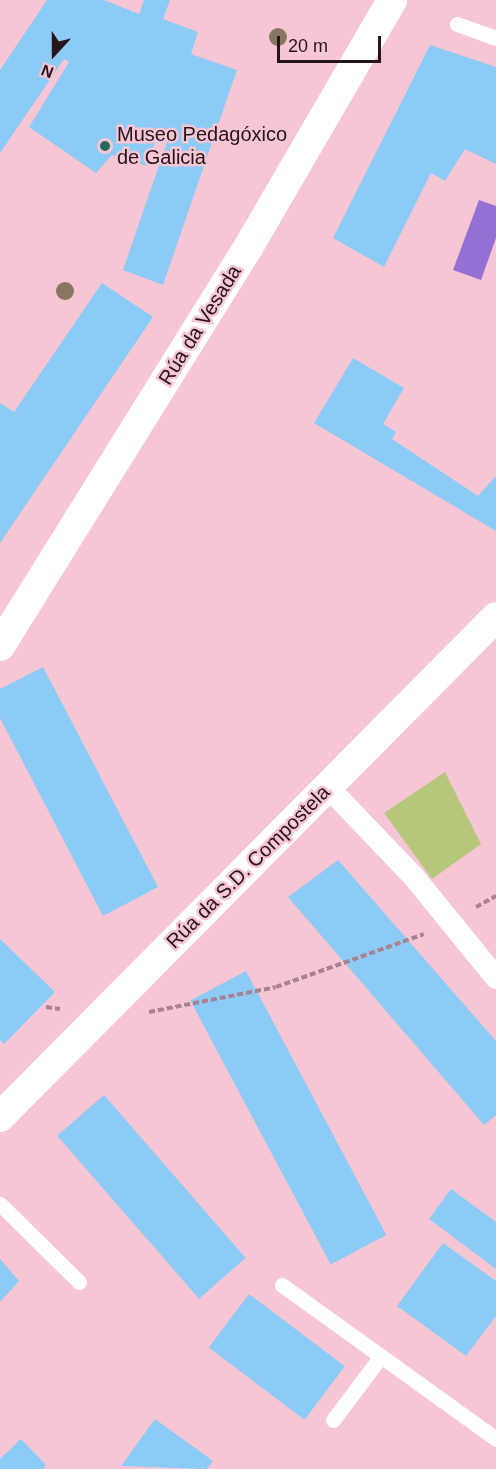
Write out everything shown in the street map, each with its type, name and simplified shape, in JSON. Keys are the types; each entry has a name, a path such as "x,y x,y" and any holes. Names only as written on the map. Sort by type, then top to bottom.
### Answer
{"street":[{"name":"Rúa da Vesada","path":"2,639 249,246 392,0"},
{"name":"Rúa da S.D. Compostela","path":"0,1117 496,617"},
{"path":"327,786 414,877 496,978"}],"lane":[{"path":"457,24 496,38"},
{"path":"0,1204 80,1282"},
{"path":"282,1285 496,1439"},
{"path":"333,1420 381,1356"}],"path":[{"path":"139,1013 186,1008 276,987 419,936"}],"green space":[{"path":"445,772 481,844 432,879 384,813"}],"shaded area":[{"path":"479,200 496,206 496,238 481,280 453,270"}],"building":[{"name":"Museo Pedagóxico de Galicia","path":"47,0 104,0 139,14 144,0 170,0 163,19 198,32 191,54 237,70 163,285 123,270 168,139 157,135 147,166 112,155 96,173 29,127 69,62 64,59 0,153 0,70"},
{"path":"430,45 496,67 496,164 465,149 445,181 431,173 384,267 333,238"},
{"path":"102,283 153,317 0,543 0,403 14,412"},
{"path":"353,358 404,388 383,424 396,432 392,439 478,496 496,476 496,531 314,423"},
{"path":"43,667 158,887 103,916 0,718 0,689"},
{"path":"338,860 496,1041 496,1115 484,1125 288,897"},
{"path":"0,939 55,992 4,1044 0,1040"},
{"path":"246,971 386,1235 331,1265 190,1001"},
{"path":"104,1095 246,1258 199,1299 57,1136"},
{"path":"451,1189 496,1222 496,1269 429,1219"},
{"path":"443,1243 496,1281 496,1316 466,1356 397,1306"},
{"path":"0,1259 19,1281 0,1302"},
{"path":"249,1294 345,1366 305,1420 209,1348"},
{"path":"155,1419 213,1461 207,1469 121,1466"},
{"path":"21,1439 46,1465 43,1469 0,1469 0,1459"}],"place":[{"name":"Museo Pedagóxico de Galicia","path":"105,146"}]}
